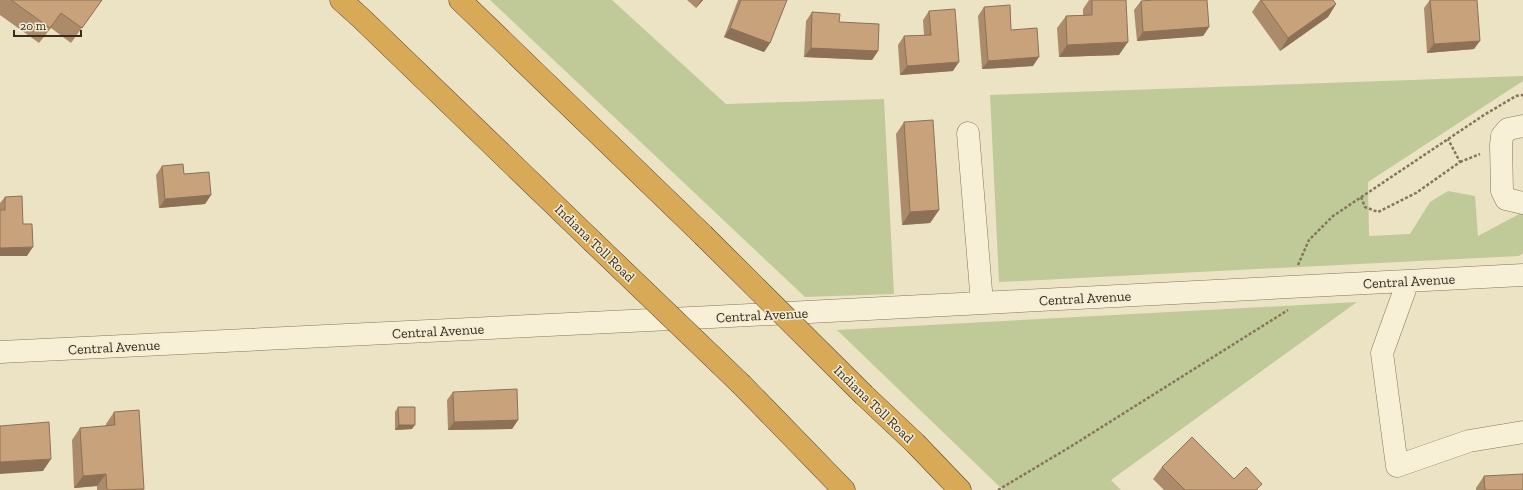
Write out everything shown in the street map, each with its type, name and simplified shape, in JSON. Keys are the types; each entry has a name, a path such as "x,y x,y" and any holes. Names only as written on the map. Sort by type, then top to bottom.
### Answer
{"highway":[{"name":"Indiana Toll Road","path":"341,0 742,385 842,487"},
{"name":"Indiana Toll Road","path":"460,0 703,235 864,395 915,443 960,490"}],"street":[{"path":"1523,126 1508,128 1502,136 1500,144 1502,191 1506,199 1523,203"},
{"path":"968,133 982,303"},
{"name":"Central Avenue","path":"0,352 1523,275"},
{"path":"1408,281 1382,353 1396,466 1469,441 1523,432"}],"path":[{"path":"1361,197 1365,207 1378,212 1416,194 1460,162 1448,139"}],"green space":[{"path":"490,0 612,0 726,104 884,99 894,294 805,297"},
{"path":"1523,76 1523,81 1368,182 1369,236 1410,234 1430,202 1448,191 1475,196 1478,236 1523,212 1523,253 1519,256 999,282 990,95"},
{"path":"1357,302 1111,480 1121,490 1003,490 837,330"}],"building":[{"path":"11,0 102,0 82,28 61,13 50,28"},
{"path":"741,0 787,0 770,43 730,28"},
{"path":"1092,0 1126,0 1128,42 1067,45 1066,16 1092,15"},
{"path":"1207,0 1209,27 1143,32 1141,1"},
{"path":"1261,0 1333,0 1336,4 1288,38"},
{"path":"1430,0 1477,0 1480,41 1434,44"},
{"path":"1010,5 1011,30 1037,28 1039,57 988,61 984,7"},
{"path":"955,9 959,62 907,66 904,36 931,35 929,11"},
{"path":"812,12 840,14 839,22 879,24 878,51 811,48"},
{"path":"933,120 939,210 910,212 904,122"},
{"path":"183,164 184,174 209,172 211,195 165,199 162,166"},
{"path":"22,196 23,224 32,224 33,247 0,248 0,210 5,210 5,197"},
{"path":"517,389 518,420 454,422 453,392"},
{"path":"398,407 415,407 415,425 399,425"},
{"path":"139,410 144,489 107,490 106,474 83,476 80,428 115,425 114,412"},
{"path":"49,422 51,459 0,462 0,426"},
{"path":"1192,437 1234,479 1246,467 1262,484 1256,490 1185,490 1162,467"},
{"path":"1523,474 1523,490 1485,490 1484,476"}]}
